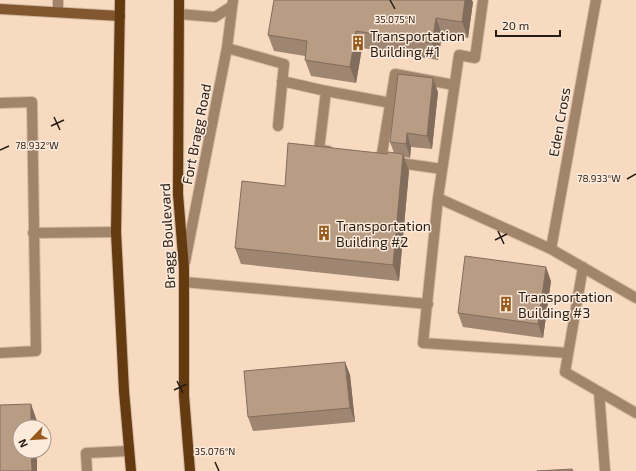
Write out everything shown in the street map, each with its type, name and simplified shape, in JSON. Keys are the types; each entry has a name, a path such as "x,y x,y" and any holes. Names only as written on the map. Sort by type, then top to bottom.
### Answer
{"main road":[{"path":"120,0 116,232 124,391 131,471"},
{"name":"Bragg Boulevard","path":"179,0 178,194 184,268 184,396 190,471"}],"street":[{"path":"58,0 58,12"},
{"path":"483,0 475,58 459,55 438,198 423,343 568,353"},
{"name":"Eden Cross","path":"550,249 596,0"},
{"name":"Fort Bragg Road","path":"179,14 215,17 233,3"},
{"name":"Fort Bragg Road","path":"184,268 227,48 233,3"},
{"path":"0,9 120,16"},
{"path":"227,48 284,64 278,126"},
{"path":"442,169 377,159 395,74 454,85"},
{"path":"282,80 326,91 390,103"},
{"path":"326,91 319,150 334,152"},
{"path":"0,103 32,102 36,351 0,352"},
{"path":"438,198 550,249 636,298"},
{"path":"33,233 116,232"},
{"path":"583,267 565,372 636,413"},
{"path":"184,282 428,304"},
{"path":"599,392 605,471"},
{"path":"87,471 86,453 129,451"}],"building":[{"name":"Transportation Building #1","path":"274,0 465,0 462,22 436,18 432,43 356,31 350,67 305,60 307,41 268,35"},
{"path":"398,74 433,78 427,136 407,133 406,144 390,142"},
{"name":"Transportation Building #2","path":"288,143 387,154 388,152 403,154 393,265 235,248 242,181 285,186"},
{"name":"Transportation Building #3","path":"465,256 546,267 538,324 458,313"},
{"path":"345,362 350,408 248,417 244,371"},
{"path":"31,404 31,419 12,419 12,459 31,459 32,471 0,471 0,405"},
{"path":"572,469 573,471 537,471"}],"place":[{"name":"Transportation Building #1","path":"358,43"},
{"name":"Transportation Building #2","path":"324,233"},
{"name":"Transportation Building #3","path":"506,304"}]}
